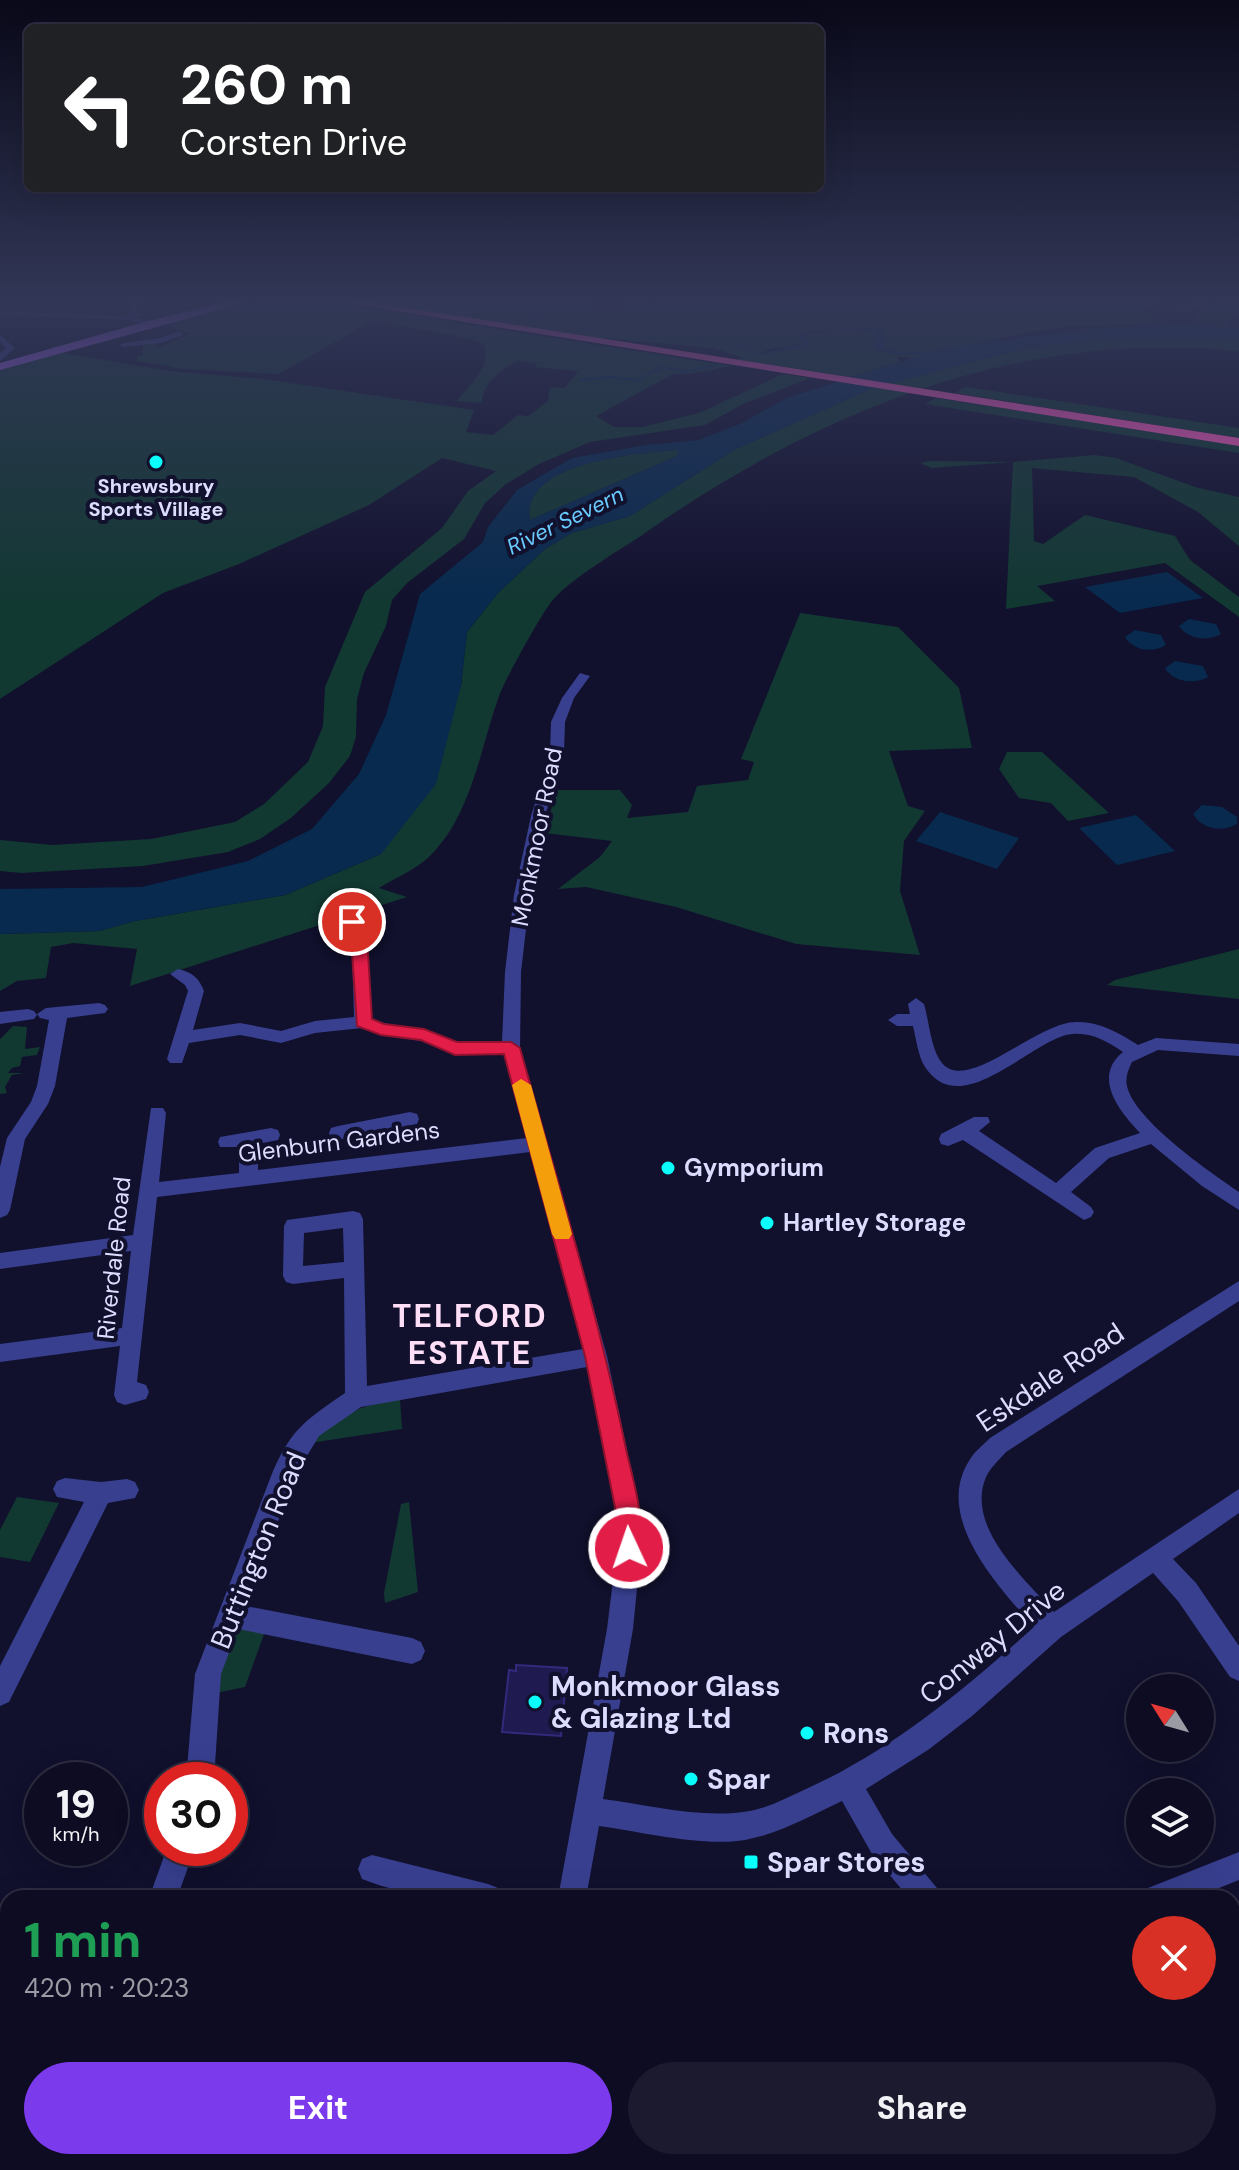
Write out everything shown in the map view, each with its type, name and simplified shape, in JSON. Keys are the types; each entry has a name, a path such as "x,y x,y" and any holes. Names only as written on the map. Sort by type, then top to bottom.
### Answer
{"highway":[{"path":"972,400 1239,442"}],"street":[{"name":"Monkmoor Road","path":"573,1890 620,1629 629,1548 627,1507 596,1356 511,1048 513,972 522,895 538,816 557,754 558,722 568,698 584,676"},
{"path":"348,922 360,953 363,1022"},
{"path":"176,1059 196,991 187,974"},
{"path":"0,1018 99,1009"},
{"path":"897,1020 918,1012 935,1077 979,1076 995,1069 1033,1040 1067,1028 1102,1032 1135,1051"},
{"path":"0,1210 16,1138 39,1104 46,1086 44,1014"},
{"path":"182,1038 240,1029 281,1037 315,1027 363,1022 381,1029 424,1035 455,1048 511,1048"},
{"path":"270,1054 281,1037"},
{"path":"1239,1050 1167,1043 1135,1051 1120,1067 1118,1087 1129,1109 1155,1135 1195,1171 1239,1202"},
{"name":"Riverdale Road","path":"138,1392 125,1395 157,1113"},
{"path":"359,1165 347,1131 410,1119"},
{"path":"965,1130 1084,1212"},
{"path":"227,1142 271,1135"},
{"path":"1057,1193 1102,1153 1155,1135"},
{"path":"248,1179 249,1138"},
{"name":"Glenburn Gardens","path":"147,1191 537,1144"},
{"path":"0,1261 142,1242"},
{"path":"353,1269 356,1398"},
{"name":"Eskdale Road","path":"1052,1628 978,1536 970,1508 970,1493 977,1467 998,1445 1239,1290"},
{"path":"0,1353 131,1336"},
{"name":"Buttington Road","path":"201,1762 208,1674 296,1449 311,1429 356,1398 596,1356"},
{"path":"65,1489 101,1493 127,1490"},
{"path":"0,1693 101,1493"},
{"name":"Conway Drive","path":"586,1811 712,1827 745,1826 776,1817 848,1784 919,1741 963,1707 1052,1628 1239,1500"},
{"path":"1157,1559 1187,1592 1239,1668"},
{"path":"230,1615 412,1651"},
{"path":"848,1784 882,1844 920,1890"},
{"path":"166,1890 175,1866"},
{"path":"1178,1890 1239,1866"},
{"path":"372,1869 456,1890"}],"green space":[{"path":"0,400 408,400 474,410 466,432 493,435 518,415 528,416 548,401 625,400 596,416 614,427 642,427 699,413 726,400 753,400 705,425 590,442 539,464 506,484 485,503 464,539 407,583 392,600 386,626 364,673 357,699 356,737 350,756 329,783 291,818 260,839 228,852 143,866 22,873 0,871 0,840 52,845 151,839 235,822 264,804 308,762 323,726 325,687 365,592 442,528 468,491 496,471 442,458 369,505 239,564 163,593 0,699"},
{"path":"458,400 482,400 482,403"},
{"path":"845,400 894,400 780,450 711,489 560,592 524,647 499,696 473,780 456,821 425,861 379,888 407,897 130,986 137,949 73,943 51,947 46,978 17,981 0,991 0,934 99,931 135,921 285,895 381,854 461,686 467,632 498,593 545,549 572,533 630,516 734,450"},
{"path":"932,400 951,400 1239,444 1239,453 925,404"},
{"path":"1001,400 1054,400 1239,428 1239,438"},
{"path":"679,450 677,456 530,520 532,500 544,485 562,473 612,458"},
{"path":"1095,455 1116,458 1195,487 1239,497 1239,546 1198,512 1134,477 1032,468 1034,541 1043,544 1085,515 1175,536 1190,560 1239,597 1239,617 1165,563 1037,586 1055,601 1006,609 1013,462"},
{"path":"930,461 1013,462 932,468 920,463"},
{"path":"800,613 898,627 959,688 972,748 889,751 908,806 925,811 904,841 900,891 920,955 796,944 676,907 586,887 558,889 600,857 612,841 544,833 557,790 620,790 632,805 627,818 688,812 697,786 748,780 754,762 741,759"},
{"path":"1007,752 1042,752 1109,813 1068,821 1051,803 1019,798 999,769"},
{"path":"1239,949 1239,999 1107,985 1115,980"},
{"path":"13,1026 27,1027 25,1049 40,1047 37,1055 22,1057 20,1066 12,1068 8,1073 25,1073 12,1075 5,1087 7,1093 0,1094 0,1039"},
{"path":"400,1398 402,1429 310,1443 351,1413"},
{"path":"17,1497 59,1503 30,1562 0,1557 0,1530"},
{"path":"409,1502 418,1592 385,1603 384,1593 401,1504"},
{"path":"247,1626 267,1626 245,1687 216,1693 223,1657 236,1632"}],"water":[{"name":"River Severn","path":"783,400 845,400 734,450 630,516 572,533 545,549 498,593 467,632 461,685 436,784 381,854 285,895 135,921 99,931 0,934 0,889 142,887 248,861 312,829 359,774 386,715 420,594 483,542 488,527 517,490 572,458 646,445 699,440 742,423","holes":["678,450 677,456 530,520 532,500 544,485 563,473 612,458"]},
{"path":"1167,572 1203,598 1120,613 1085,587"},
{"path":"1189,619 1216,624 1221,634 1210,638 1193,636 1179,626"},
{"path":"1135,630 1161,635 1166,645 1149,650 1138,648 1125,637"},
{"path":"1175,661 1203,666 1208,677 1196,681 1178,679 1165,668"},
{"path":"1202,805 1222,807 1237,817 1237,824 1219,829 1207,826 1193,814"},
{"path":"940,812 1019,838 997,869 916,841"},
{"path":"1136,815 1175,851 1117,865 1079,828"}],"building":[{"name":"Monkmoor Glass & Glazing Ltd","path":"516,1665 567,1668 561,1736 502,1732 509,1670 516,1671"}],"slow traffic":[{"path":"521,1085 562,1234"}],"place":[{"name":"Shrewsbury Sports Village","path":"156,462"},
{"name":"Gymporium","path":"668,1168"},
{"name":"Hartley Storage","path":"767,1223"},
{"name":"Monkmoor Glass & Glazing Ltd","path":"535,1702"},
{"name":"Rons","path":"807,1733"},
{"name":"Spar","path":"691,1779"},
{"name":"Spar Stores","path":"751,1862"}],"district":[{"name":"TELFORD ESTATE","path":"470,1334"}],"route":[{"path":"352,922 360,953 363,1022 370,1027 424,1035 455,1048 475,1051 511,1048 596,1356 627,1507 629,1548"}]}
